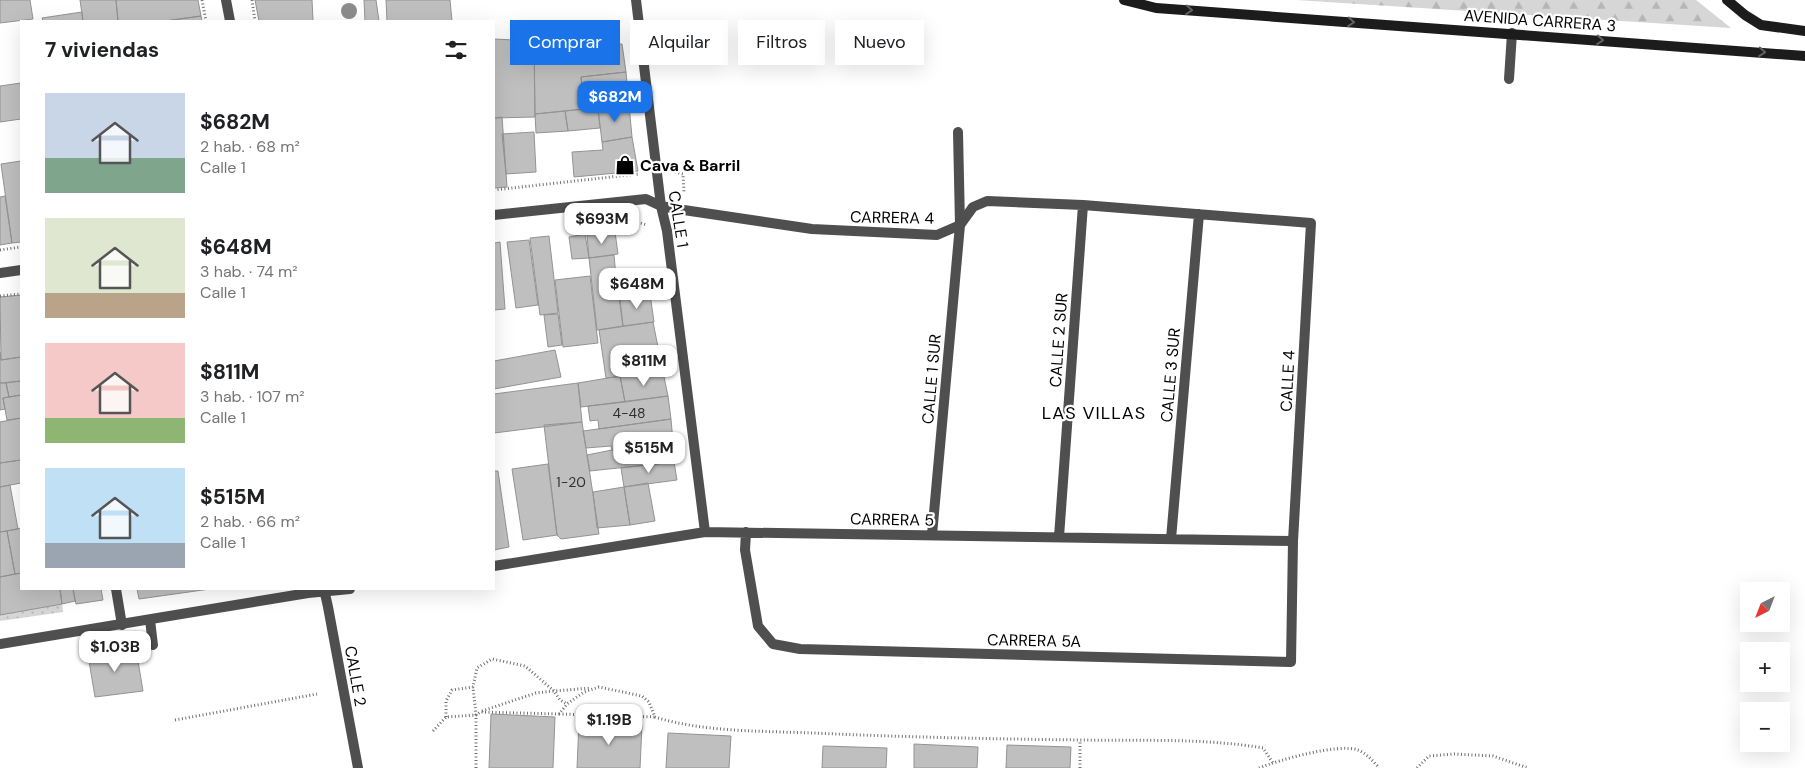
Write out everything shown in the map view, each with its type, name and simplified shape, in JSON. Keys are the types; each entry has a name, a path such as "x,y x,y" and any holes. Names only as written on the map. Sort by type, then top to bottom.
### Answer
{"main road":[{"name":"AVENIDA CARRERA 3","path":"1124,0 1156,8 1805,56"},
{"path":"1727,0 1761,25 1805,31"}],"street":[{"path":"226,0 230,20"},
{"name":"CALLE 1","path":"636,0 661,206 665,220 705,532"},
{"path":"1508,79 1512,33"},
{"name":"CALLE 1 SUR","path":"932,535 960,225 958,132"},
{"name":"CARRERA 4","path":"495,215 646,199 661,206 812,229 937,235 960,225"},
{"path":"960,225 972,206 987,201 1083,205 1199,214"},
{"name":"CALLE 2 SUR","path":"1060,537 1083,205"},
{"name":"CALLE 4","path":"1199,214 1311,223 1293,541"},
{"name":"CALLE 3 SUR","path":"1171,539 1199,214"},
{"path":"0,273 20,270"},
{"name":"CARRERA 5","path":"495,566 705,532 1293,541"},
{"name":"CARRERA 5A","path":"746,532 745,550 758,626 773,644 810,650 1291,662 1293,541"},
{"path":"116,590 122,624"},
{"path":"0,644 324,590"},
{"name":"CALLE 2","path":"324,590 358,768"},
{"path":"150,620 153,645"}],"path":[{"path":"202,0 206,20"},
{"path":"252,0 255,20"},
{"path":"495,190 634,175 640,169"},
{"path":"0,250 20,247"},
{"path":"0,296 20,294"},
{"path":"476,768 476,715 472,687 477,668 492,659 525,666 554,691 560,700 567,704"},
{"path":"434,732 446,717 446,701 452,690 472,687"},
{"path":"559,714 567,704 584,692 599,687"},
{"path":"446,717 476,715 536,693 599,687 642,696 648,702 655,717"},
{"path":"175,720 317,694"},
{"path":"480,712 655,717 677,724 768,732 912,738 1242,744 1263,748 1273,763"},
{"path":"1080,740 1080,768"},
{"path":"1259,768 1327,750 1358,750 1379,768"},
{"path":"1416,768 1429,756 1454,754 1493,756 1528,768"}],"green space":[{"path":"1296,0 1696,0 1731,28"},
{"path":"62,604 63,612 0,621 0,615"}],"building":[{"path":"0,0 30,0 33,19 0,23"},
{"path":"80,0 116,0 118,20 83,20"},
{"path":"116,0 198,0 201,16 172,20 118,20"},
{"path":"255,0 312,0 313,20 259,20"},
{"path":"364,0 376,0 379,20 365,20"},
{"path":"386,0 450,0 452,20 387,20"},
{"path":"82,12 83,20 43,20 42,18"},
{"path":"201,16 202,20 172,20"},
{"path":"495,39 510,40 510,65 534,65 535,117 495,118"},
{"path":"620,44 622,44 626,72 581,77 584,109 535,114 534,65 620,65"},
{"path":"626,72 629,105 584,109 581,77"},
{"path":"20,83 20,119 0,122 0,86"},
{"path":"629,105 632,137 602,142 598,109"},
{"path":"598,109 600,128 568,131 565,111"},
{"path":"565,111 568,131 536,133 535,114"},
{"path":"502,117 507,187 495,188 495,118"},
{"path":"534,132 536,172 506,174 502,134"},
{"path":"632,137 638,171 574,177 572,152 603,150 602,142"},
{"path":"20,161 20,242 12,243 1,164"},
{"path":"5,196 12,243 0,245 0,197"},
{"path":"615,232 618,254 589,258 587,235"},
{"path":"585,234 589,258 572,259 569,237"},
{"path":"549,236 558,313 540,315 530,238"},
{"path":"529,240 538,305 516,308 507,242"},
{"path":"500,242 505,309 495,310 495,243"},
{"path":"614,255 616,277 647,273 650,294 619,298 623,326 597,330 589,258"},
{"path":"590,276 598,343 563,347 555,280"},
{"path":"650,294 654,322 623,326 620,299"},
{"path":"20,295 20,357 1,360 0,297"},
{"path":"558,314 562,345 548,347 544,315"},
{"path":"653,322 663,372 606,378 599,330"},
{"path":"555,350 561,377 495,389 495,361"},
{"path":"0,352 1,360 20,357 20,381 0,383"},
{"path":"663,372 668,396 625,402 620,376"},
{"path":"620,376 625,402 581,407 578,383"},
{"path":"20,381 20,395 9,397 6,383"},
{"path":"0,383 6,383 9,397 3,398 5,409 0,410"},
{"path":"578,383 582,422 495,433 495,394"},
{"path":"20,395 20,418 7,420 3,398"},
{"path":"668,396 671,419 599,429 598,420 590,421 588,406"},
{"path":"20,418 20,460 0,463 0,422"},
{"path":"671,419 673,442 612,450 611,446 586,448 583,431"},
{"path":"582,422 599,534 561,539 557,535 544,425"},
{"path":"673,442 674,462 590,471 587,455"},
{"path":"20,460 20,483 0,487 0,463"},
{"path":"674,462 677,480 624,487 621,468"},
{"path":"548,464 557,535 523,540 512,469"},
{"path":"495,471 498,471 509,547 495,550"},
{"path":"648,483 655,521 630,525 624,487"},
{"path":"10,485 18,529 0,532 0,487"},
{"path":"624,487 630,525 597,528 593,492"},
{"path":"20,528 20,573 15,574 7,531"},
{"path":"7,531 15,574 0,577 0,532"},
{"path":"20,573 20,590 60,590 62,604 0,615 0,577"},
{"path":"60,590 73,590 75,601 62,604"},
{"path":"73,590 101,590 103,600 76,604"},
{"path":"137,590 203,590 139,599"},
{"path":"136,649 143,691 95,697 88,655"},
{"path":"491,714 555,717 553,768 489,768"},
{"path":"579,722 642,725 640,768 577,768"},
{"path":"668,733 731,736 729,768 666,768"},
{"path":"914,744 978,747 977,768 914,768"},
{"path":"1007,745 1071,747 1070,768 1006,768"},
{"path":"823,746 887,748 886,768 822,768"}],"place":[{"name":"Cava & Barril","path":"625,165"}],"district":[{"name":"LAS VILLAS","path":"1094,413"}]}
